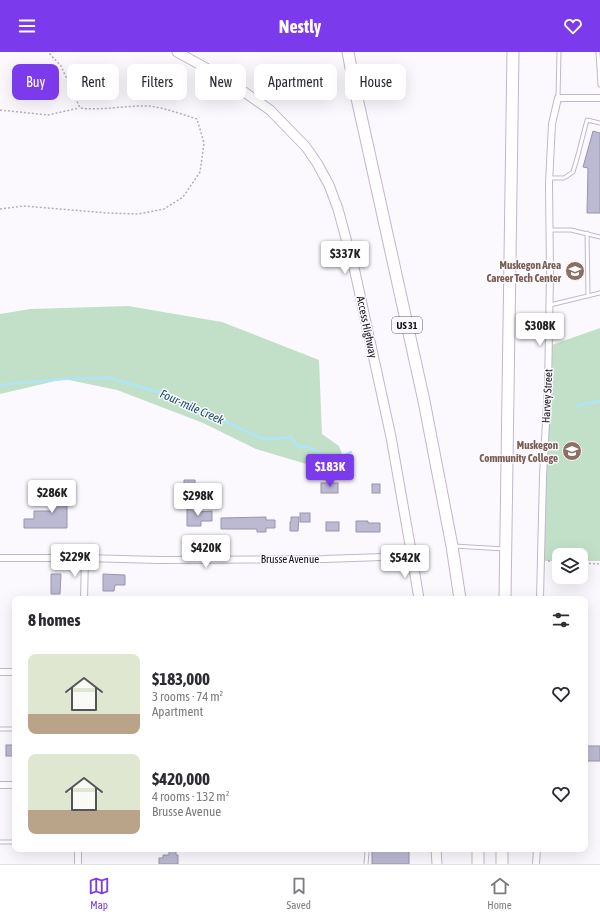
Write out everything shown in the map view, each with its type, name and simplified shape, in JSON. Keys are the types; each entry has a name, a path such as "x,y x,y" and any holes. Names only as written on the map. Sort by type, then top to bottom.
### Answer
{"highway":[{"path":"344,52 347,64"},
{"name":"US 31","path":"348,52 350,64"},
{"path":"506,596 513,52"},
{"name":"US 31","path":"357,100 424,401 452,546 460,596"},
{"path":"478,852 478,864"},
{"path":"502,852 502,864"}],"street":[{"name":"Access Highway","path":"177,52 240,88 270,110 306,147 329,185 338,209 355,272 391,437 419,596"},
{"path":"558,98 600,98"},
{"name":"Harvey Street","path":"540,596 542,476 548,386 550,305 550,178 552,124 558,98"},
{"name":"Brusse Avenue","path":"0,558 159,560 324,559 412,556"},
{"path":"84,596 85,558"},
{"path":"0,672 12,672"},
{"path":"0,785 12,785"},
{"path":"78,852 78,864"},
{"path":"436,852 436,864"},
{"path":"536,864 537,852"}],"lane":[{"path":"558,98 559,52"},
{"path":"598,52 600,85"},
{"path":"550,178 564,178 573,172 587,120 600,123"},
{"path":"550,230 571,230 600,237"},
{"path":"587,234 588,296"},
{"path":"550,305 600,293"},
{"path":"452,546 506,549"},
{"path":"0,729 12,729"},
{"path":"0,842 12,842"},
{"path":"366,852 366,864"}],"path":[{"path":"48,52 61,66 80,108"},
{"path":"0,110 48,115 80,108 97,109 149,106 171,110 197,119 204,143 200,172 183,197 164,209 138,214 24,206 0,209"},
{"path":"540,561 552,562"},
{"path":"588,563 600,564"}],"green space":[{"path":"128,306 222,322 319,360 322,434 339,446 346,464 313,466 256,449 203,423 117,390 64,379 0,394 0,314 30,309"},
{"name":"Muskegon Community College","path":"600,328 600,561 588,561 588,548 552,548 552,561 540,561 549,346"}],"building":[{"path":"593,131 600,133 600,213 587,213 588,168 583,167"},
{"path":"184,480 195,480 195,489 188,489 187,487 184,487"},
{"path":"321,483 338,483 338,493 321,493"},
{"path":"372,484 380,484 380,493 372,493"},
{"path":"55,489 67,489 67,528 24,528 24,519 34,519 34,511 53,511 53,494 55,494"},
{"path":"198,508 198,512 212,511 212,521 201,521 201,526 187,526 187,509"},
{"path":"300,513 310,513 310,522 300,522"},
{"path":"266,517 266,520 275,520 275,528 266,528 266,532 257,532 257,529 221,529 221,518"},
{"path":"291,517 299,517 298,531 290,531"},
{"path":"356,521 380,523 380,532 356,532"},
{"path":"326,522 339,522 339,531 326,531"},
{"path":"51,574 61,574 60,594 51,594"},
{"path":"103,574 125,575 125,585 115,585 114,591 103,591"},
{"path":"6,745 12,745 12,756 6,756"},
{"path":"588,746 600,746 600,761 588,761"},
{"path":"169,852 176,852 176,855 178,855 178,864 159,864 159,858 163,858 163,855 169,855"},
{"path":"372,852 409,852 409,864 372,864"}],"waterway":[{"name":"Four-mile Creek","path":"0,385 64,379 110,378 168,395 263,439 291,437 297,446 307,447 335,460 351,452"},
{"name":"Four-mile Creek","path":"576,406 600,401"}],"place":[{"name":"Muskegon Area Career Tech Center","path":"575,271"},
{"name":"Muskegon Community College","path":"572,451"}]}
